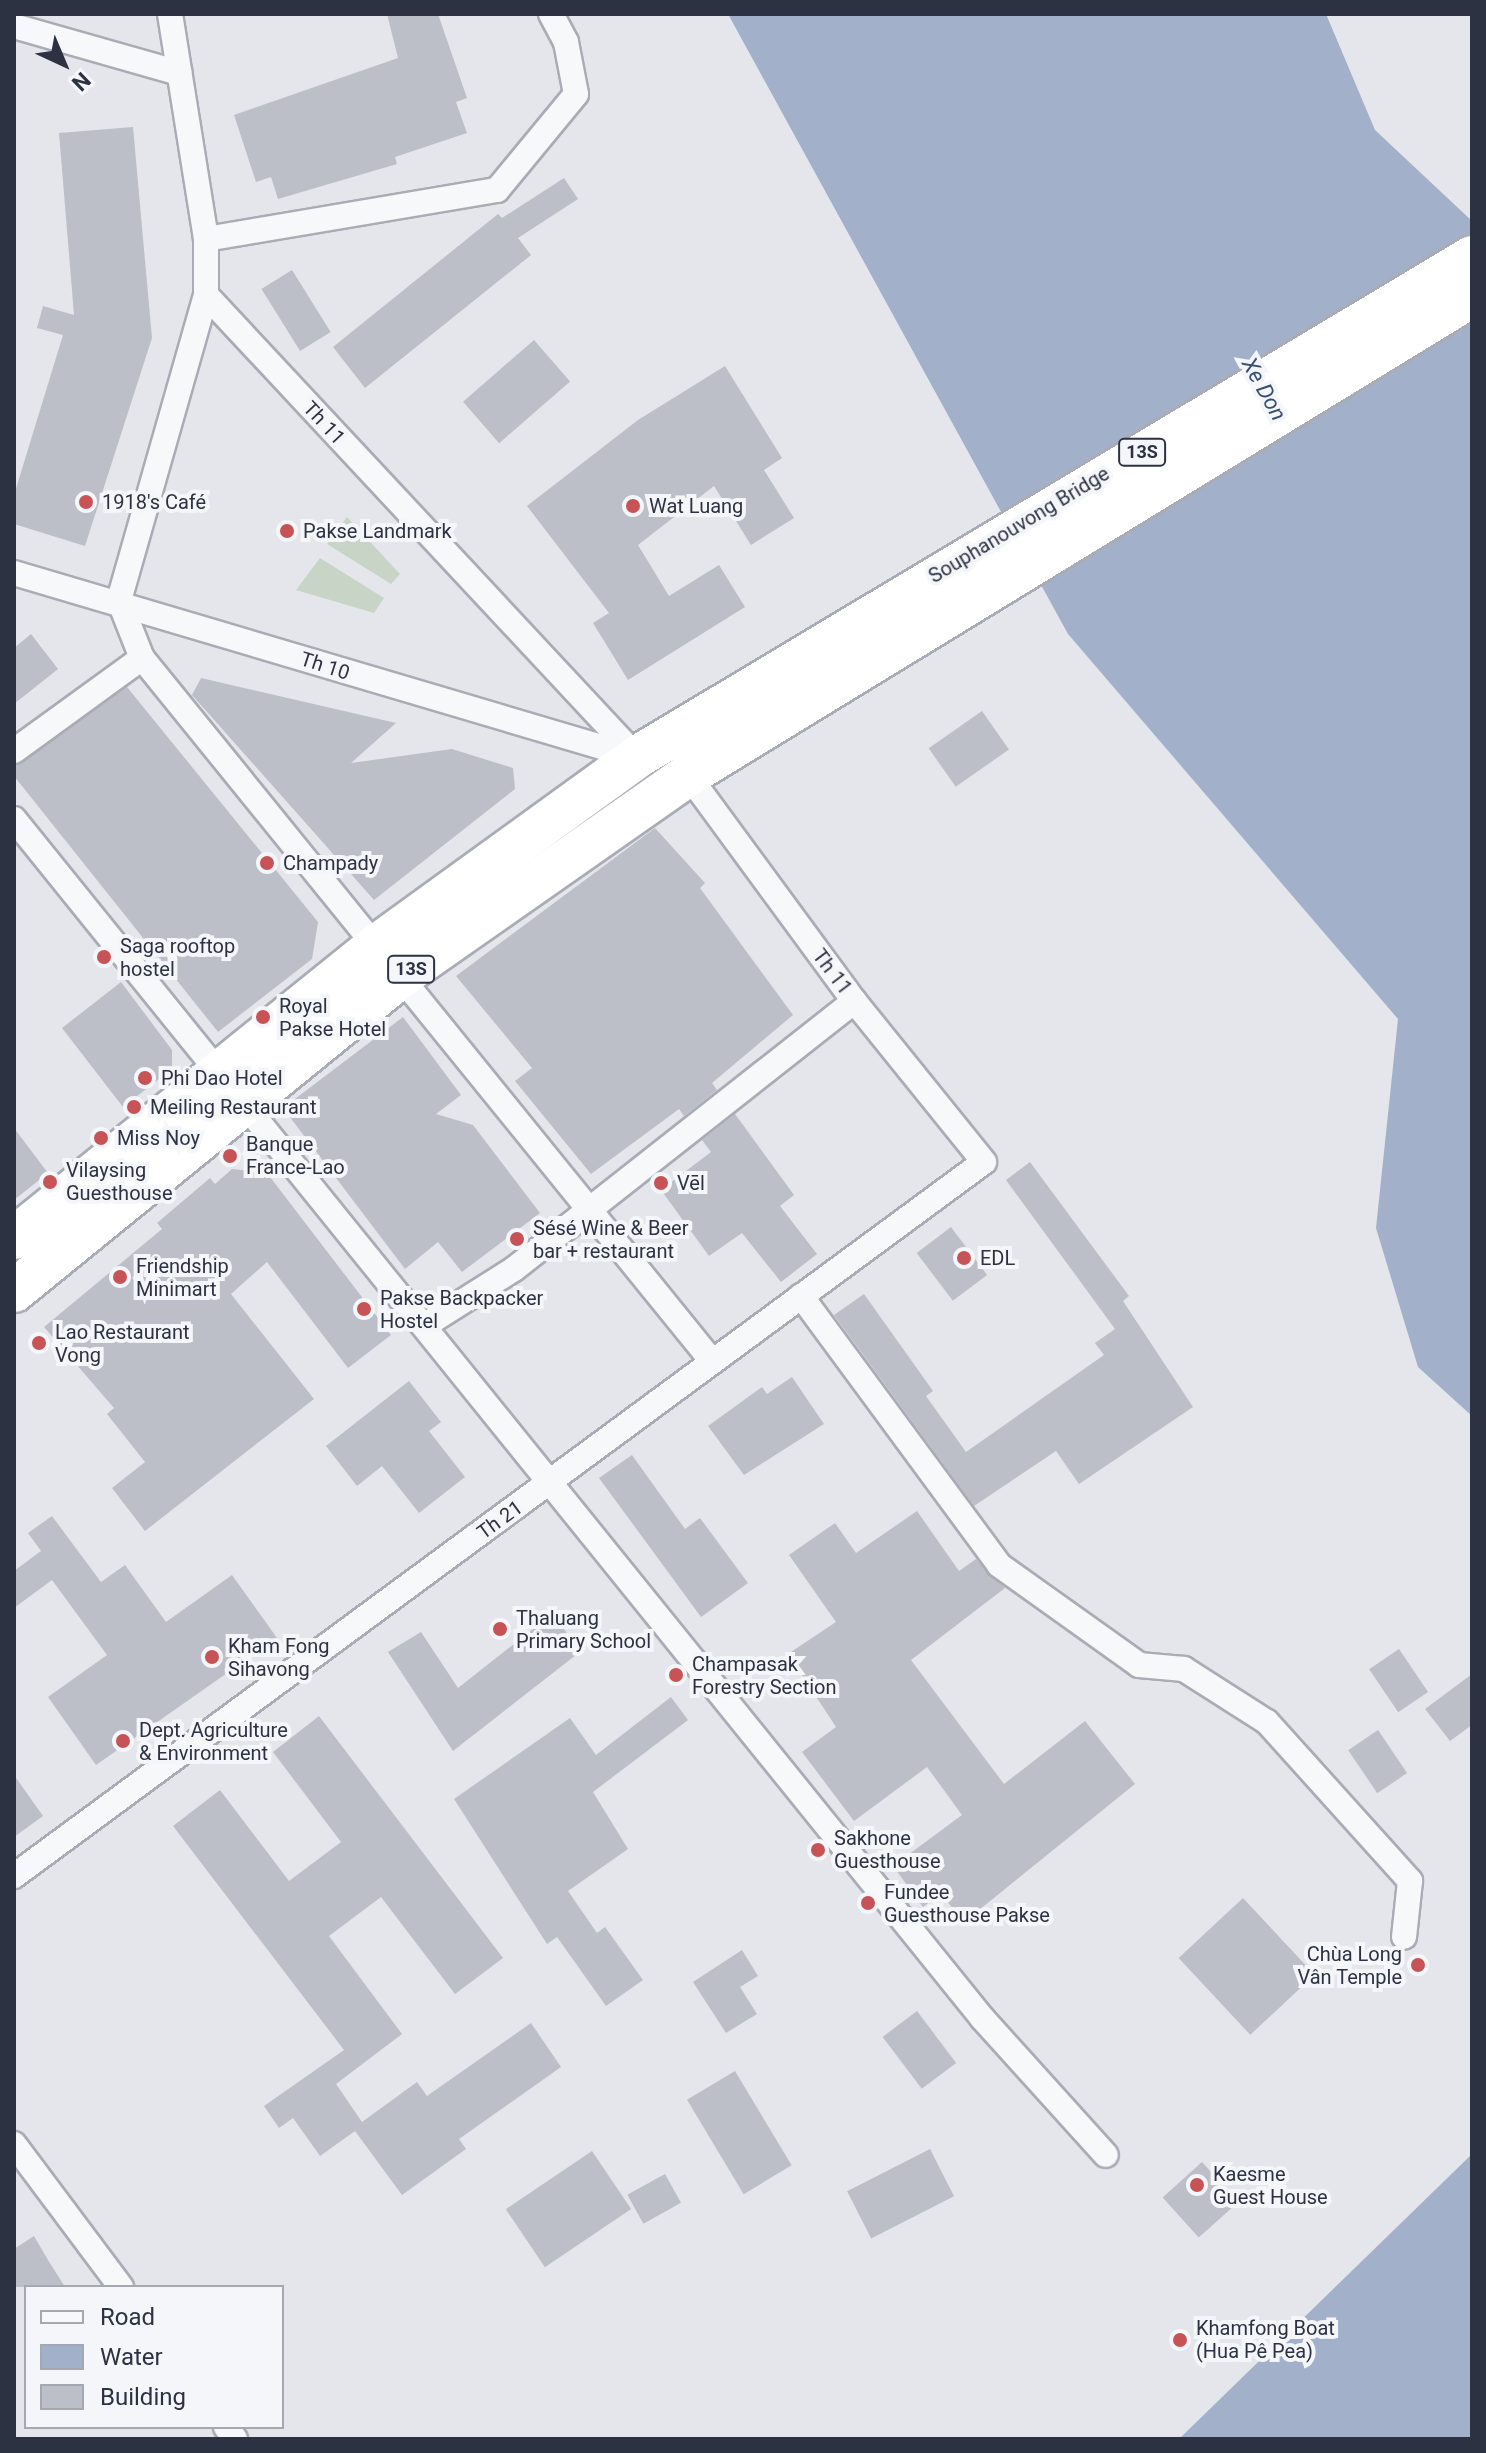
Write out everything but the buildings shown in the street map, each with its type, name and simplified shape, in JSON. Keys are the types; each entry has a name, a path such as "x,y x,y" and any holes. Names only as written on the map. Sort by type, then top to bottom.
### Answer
{"highway":[{"name":"Souphanouvong Bridge","path":"637,757 813,647 1472,257"},
{"name":"Souphanouvong Bridge","path":"688,775 1472,296"},
{"name":"13S","path":"14,1238 230,1085 390,960 637,757"},
{"name":"13S","path":"390,960 688,775"},
{"name":"13S","path":"14,1291 230,1085"}],"street":[{"path":"170,14 206,239 206,295 119,600 142,658 591,1207 711,1360"},
{"path":"206,239 497,190 576,94 566,42 551,14"},
{"path":"14,26 179,73"},
{"name":"Th 11","path":"206,295 637,757"},
{"name":"Th 10","path":"14,573 119,600 637,757"},
{"path":"14,751 142,658"},
{"name":"Th 11","path":"688,775 854,1001 984,1162"},
{"path":"14,819 427,1324 550,1484 983,2019 1106,2155"},
{"path":"427,1324 514,1269 854,1001"},
{"name":"Th 21","path":"14,1876 984,1162"},
{"path":"801,1296 999,1565 1139,1665 1184,1669 1267,1722 1410,1881 1404,1937"},
{"path":"14,2144 120,2285"}],"green space":[{"path":"347,517 400,574 391,584 327,544"},
{"path":"320,558 384,598 374,613 296,590"}],"water":[{"name":"Xe Don","path":"728,14 1326,14 1375,130 1472,221 1472,1416 1418,1367 1376,1228 1398,1019 1068,634"},
{"path":"1472,2154 1472,2439 1179,2439"}],"place":[{"name":"1918's Café","path":"86,502"},
{"name":"Wat Luang","path":"633,506"},
{"name":"Pakse Landmark","path":"287,531"},
{"name":"Champady","path":"267,863"},
{"name":"Saga rooftop hostel","path":"104,957"},
{"name":"Royal Pakse Hotel","path":"263,1017"},
{"name":"Phi Dao Hotel","path":"145,1078"},
{"name":"Meiling Restaurant","path":"134,1107"},
{"name":"Miss Noy","path":"101,1138"},
{"name":"Banque France-Lao","path":"230,1156"},
{"name":"Vilaysing Guesthouse","path":"50,1182"},
{"name":"Vēl","path":"661,1183"},
{"name":"Sésé Wine & Beer bar + restaurant","path":"517,1239"},
{"name":"EDL","path":"964,1258"},
{"name":"Friendship Minimart","path":"120,1277"},
{"name":"Pakse Backpacker Hostel","path":"364,1309"},
{"name":"Lao Restaurant Vong","path":"39,1343"},
{"name":"Thaluang Primary School","path":"500,1629"},
{"name":"Kham Fong Sihavong","path":"212,1657"},
{"name":"Champasak Forestry Section","path":"676,1675"},
{"name":"Dept. Agriculture & Environment","path":"123,1741"},
{"name":"Sakhone Guesthouse","path":"818,1850"},
{"name":"Fundee Guesthouse Pakse","path":"868,1903"},
{"name":"Chùa Long Vân Temple","path":"1418,1965"},
{"name":"Kaesme Guest House","path":"1197,2185"},
{"name":"Khamfong Boat (Hua Pê Pea)","path":"1180,2340"}]}
